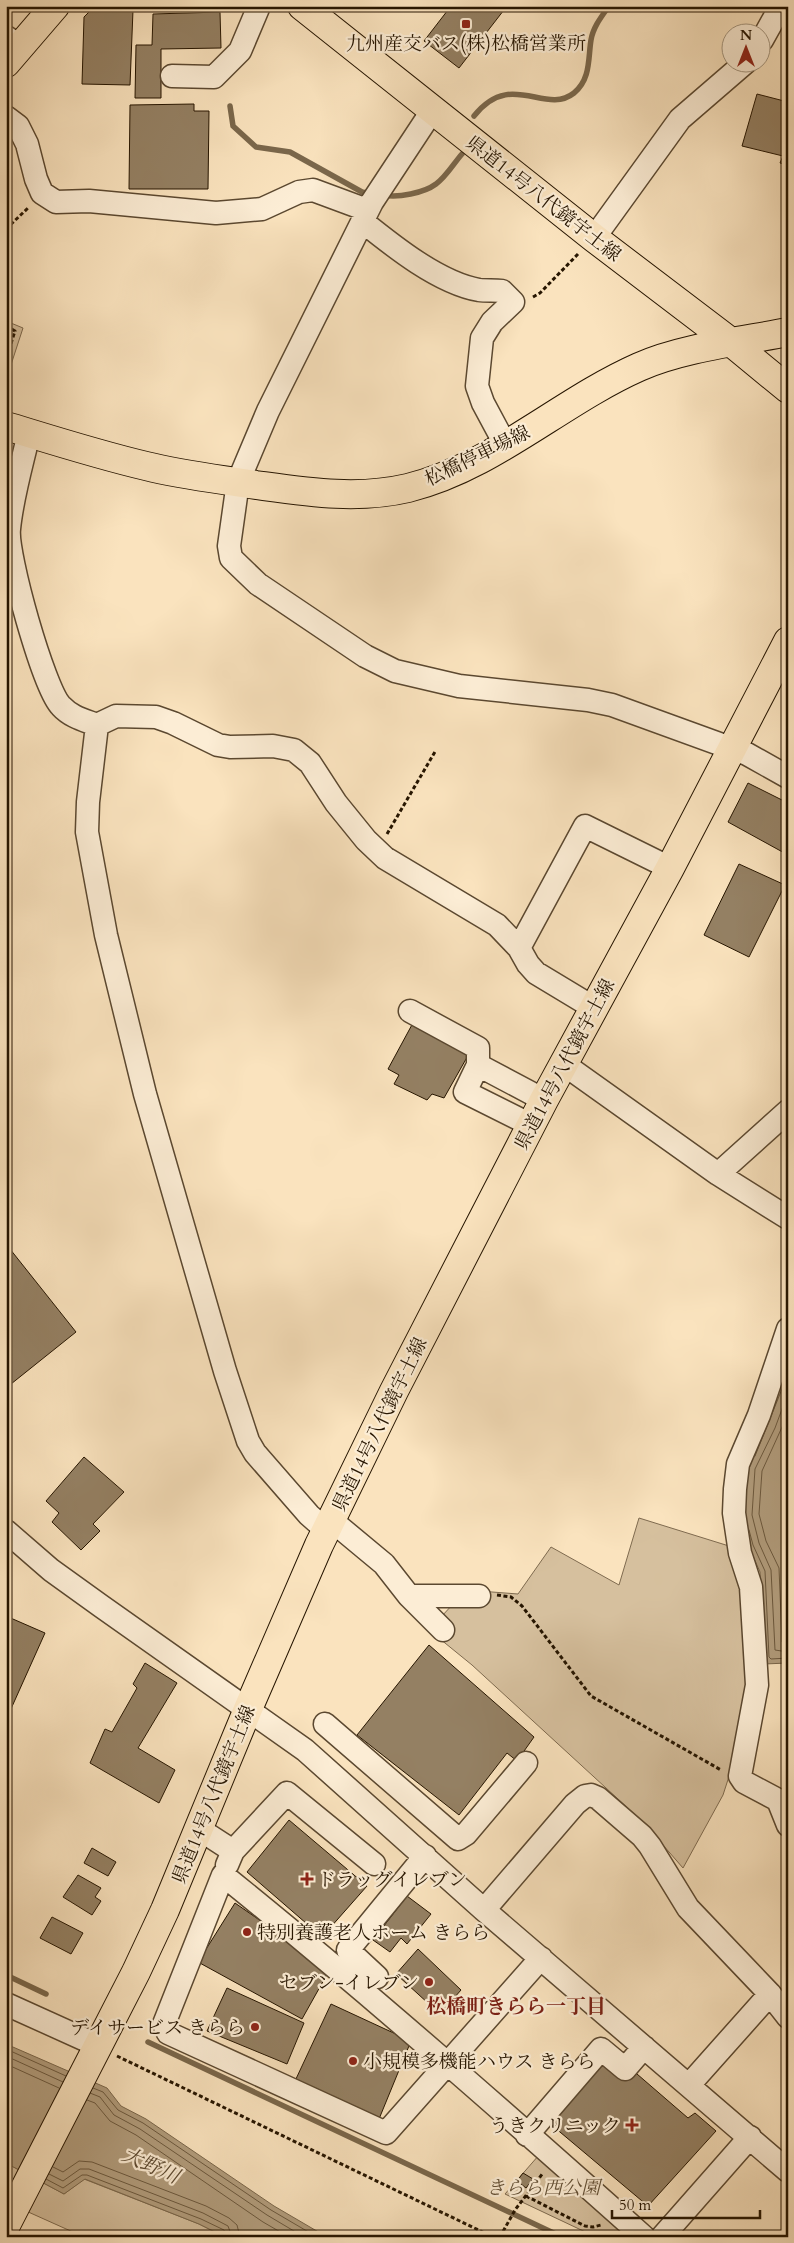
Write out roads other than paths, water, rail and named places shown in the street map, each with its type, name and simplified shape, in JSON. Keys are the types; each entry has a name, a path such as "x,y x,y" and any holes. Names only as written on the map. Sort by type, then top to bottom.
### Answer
{"main road":[{"path":"11,49 55,6"},
{"name":"県道14号八代鏡宇土線","path":"302,6 432,111 732,343 788,389"},
{"name":"松橋停車場線","path":"17,429 147,466 325,495 368,495 409,488 454,471 505,444 639,366 680,354 788,332"},
{"name":"県道14号八代鏡宇土線","path":"8,2221 97,2050 166,1910 248,1709 329,1525 394,1391 544,1100 565,1065 670,868 788,641"}],"street":[{"path":"172,76 214,77 240,51 259,6"},
{"path":"772,22 781,6"},
{"path":"594,238 680,119 734,72"},
{"path":"432,111 370,205 268,411 238,482 229,546 231,558 258,584 365,656 395,671 459,686 588,700 612,705 731,748 779,770 788,777"},
{"path":"6,117 18,126 27,144 36,180 42,193 56,202 89,201 216,213 262,209 299,192 313,190 370,205 410,257 452,281 479,290 502,291 513,302 492,322 482,338 478,386 483,403 505,444"},
{"path":"17,429 8,530 10,555 50,690 60,706 74,717 97,725 116,716 156,717 174,722 218,745 230,747 273,746 294,750 310,763 336,803 385,858 497,925 520,948 528,964 536,973 594,1008"},
{"path":"97,725 93,776 88,802 87,832 123,1013 176,1206 248,1442 255,1453 309,1515 329,1525 384,1564 409,1596 443,1630"},
{"path":"520,948 585,826 670,868"},
{"path":"410,1011 478,1048 478,1065 465,1092 531,1125"},
{"path":"478,1065 544,1100"},
{"path":"565,1065 718,1174 788,1218"},
{"path":"718,1174 788,1111"},
{"path":"788,1329 759,1415 738,1464 734,1513 740,1553 751,1587 756,1685 740,1776 744,1782 778,1800 788,1825"},
{"path":"6,1531 58,1575 305,1750 484,1910 788,2171"},
{"path":"409,1596 479,1596"},
{"path":"325,1724 458,1839 466,1834 526,1763"},
{"path":"374,1864 287,1793 234,1851 167,2011 164,2024 168,2033 386,2133 541,1958"},
{"path":"484,1910 568,1811 585,1796 591,1795 598,1798 642,1836 688,1908 770,1994 788,2016"},
{"path":"199,1829 234,1851"},
{"path":"377,1977 348,1950 425,1856"},
{"path":"223,1875 316,1950 449,2063 527,2135 616,2210 644,2237"},
{"path":"689,2085 770,1994"},
{"path":"6,2004 97,2050"},
{"path":"527,2135 600,2049 625,2069 644,2047"},
{"path":"662,2237 750,2137"}],"water":[{"path":"788,1359 788,1663 764,1664 760,1572 749,1547 741,1517 744,1465"},
{"name":"大野川","path":"6,2044 107,2088 121,2106 146,2119 274,2206 327,2237 225,2237 199,2224 85,2179 64,2194 6,2163"}],"waterway":[{"path":"474,116 488,102 501,96 527,95 551,100 563,99 574,93 586,75 594,31 609,6"},
{"path":"230,106 233,126 256,147 290,152 362,192 371,194"},
{"path":"383,195 411,194 431,187 443,178 462,154"},
{"path":"6,1975 46,1994"},
{"path":"148,2042 562,2237"}],"place":[{"name":"九州産交バス(株)松橋営業所","path":"466,24"},
{"name":"ドラッグイレブン","path":"307,1879"},
{"name":"特別養護老人ホーム きらら","path":"247,1932"},
{"name":"セブン-イレブン","path":"429,1982"},
{"name":"デイサービス きらら","path":"255,2027"},
{"name":"小規模多機能ハウス きらら","path":"353,2061"},
{"name":"うきクリニック","path":"632,2125"}],"district":[{"name":"松橋町きらら一丁目","path":"516,2006"}],"park label":[{"name":"きらら西公園","path":"543,2187"}]}
